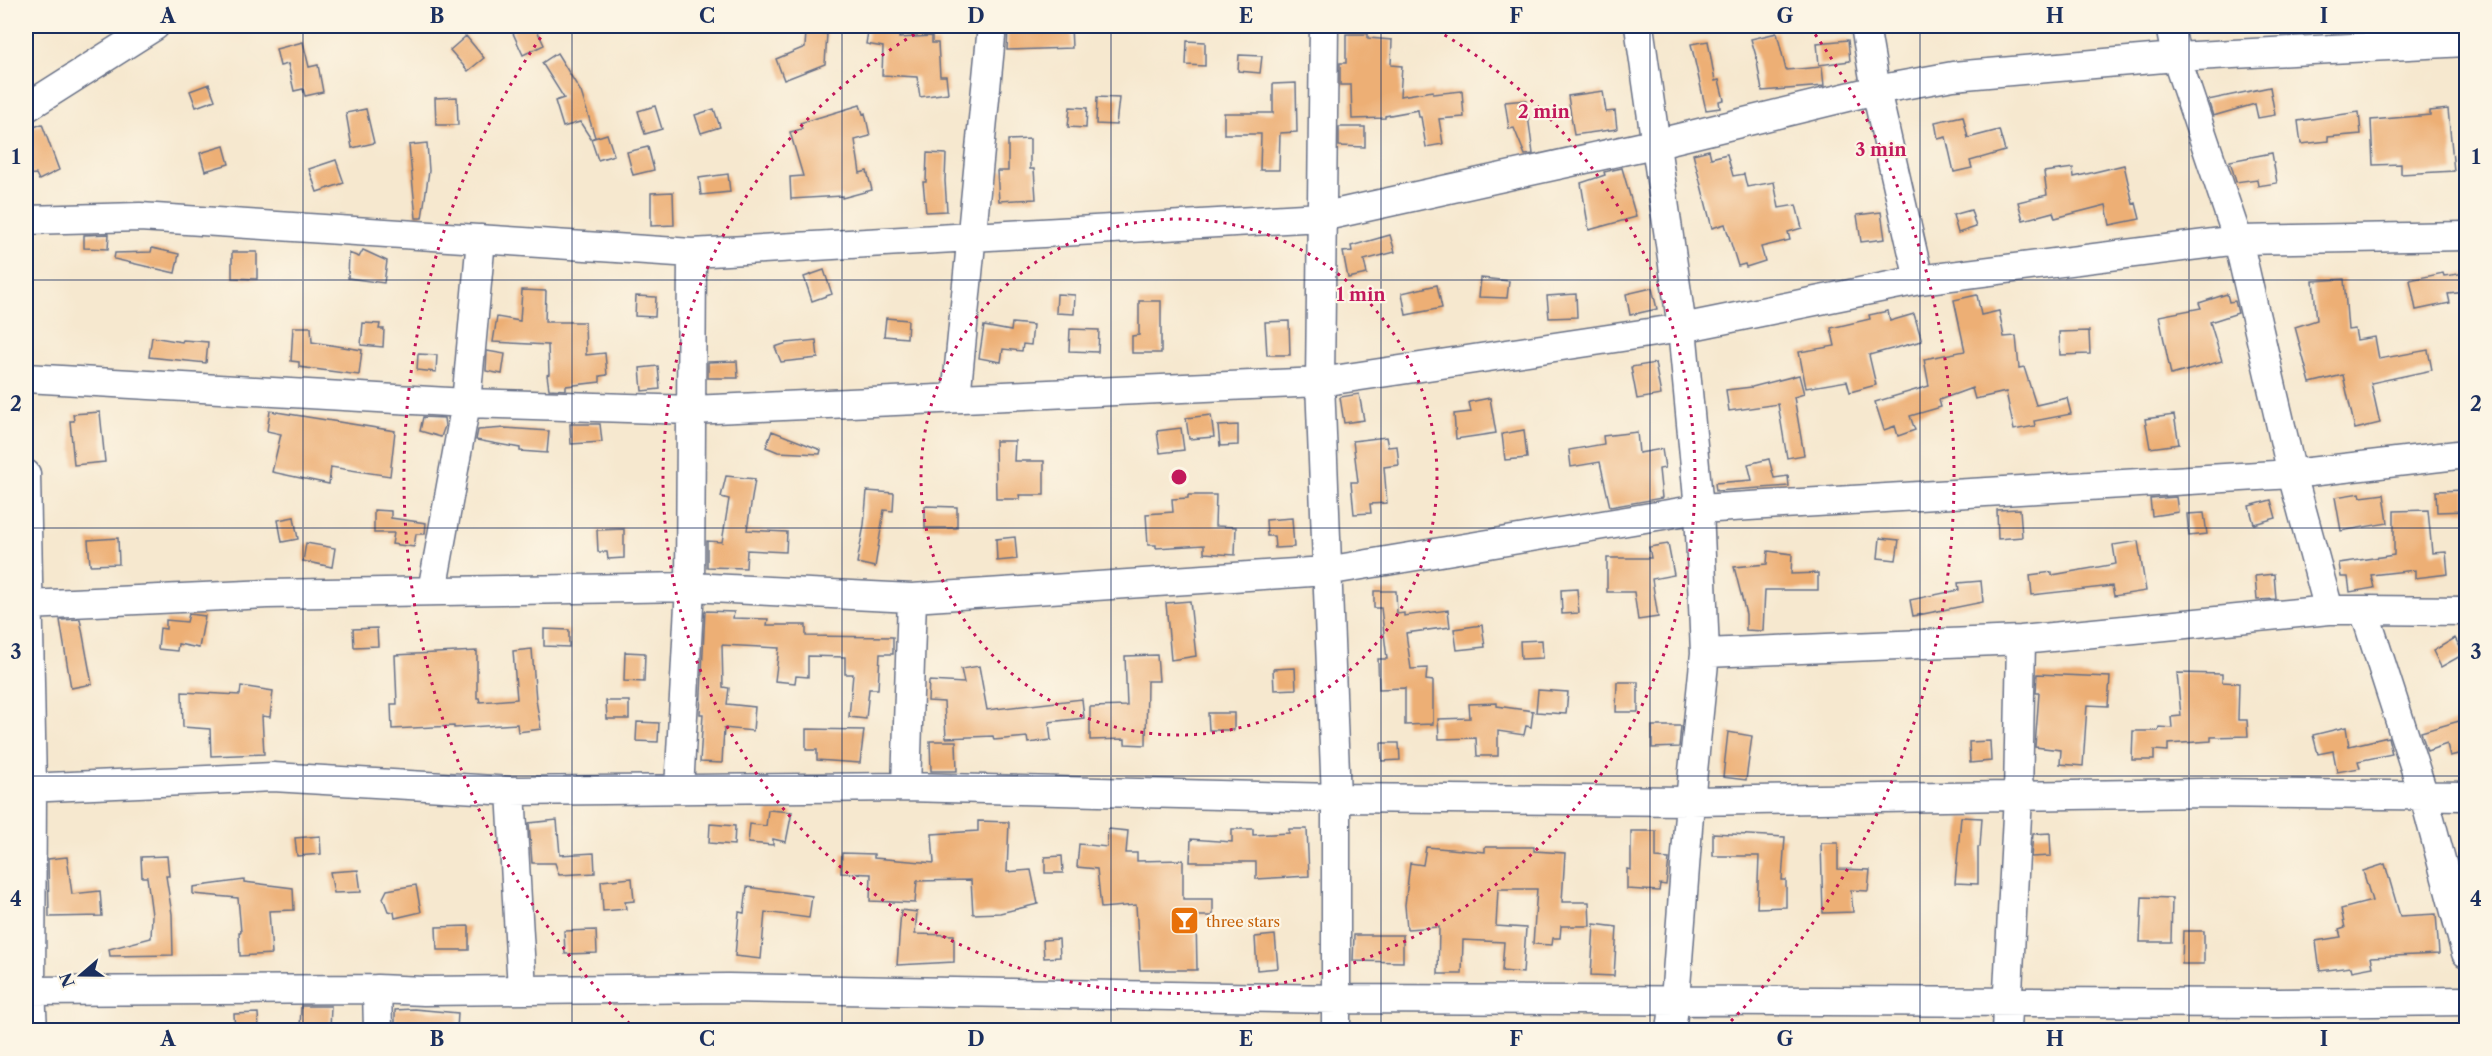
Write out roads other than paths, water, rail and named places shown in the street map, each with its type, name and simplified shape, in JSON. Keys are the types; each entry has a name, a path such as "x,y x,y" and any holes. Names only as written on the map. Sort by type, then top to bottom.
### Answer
{"street":[{"path":"26,108 155,26"},
{"path":"956,398 992,26"},
{"path":"1324,26 1320,382 1336,798 1336,1030"},
{"path":"1639,26 1658,143 1682,328 1700,509 1705,653 1671,1030"},
{"path":"1864,26 1918,280"},
{"path":"2170,26 2176,57 2238,240 2292,474 2329,610"},
{"path":"26,220 140,217 692,253 1321,218 1658,143 1876,90 1953,76 2176,57 2466,42"},
{"path":"26,378 466,403 691,410 1320,382 1682,328 1918,280 2238,240 2466,236"},
{"path":"432,591 466,403 481,239"},
{"path":"679,789 690,587 692,253"},
{"path":"28,605 267,594 690,587 912,598 1326,570 1700,509 2292,474 2466,454"},
{"path":"26,474 28,991 33,1030"},
{"path":"906,787 912,598"},
{"path":"1705,653 2021,640 2329,610 2466,611"},
{"path":"2364,610 2424,796 2466,953"},
{"path":"2007,1030 2018,796 2021,640"},
{"path":"28,788 273,777 511,791 906,787 1336,798 1690,801 2203,793 2466,796"},
{"path":"511,791 522,990"},
{"path":"28,991 728,988 1337,999 2279,1003 2466,1000"},
{"path":"377,989 378,1030"}],"place":[{"name":"three stars","path":"1185,921"}]}
